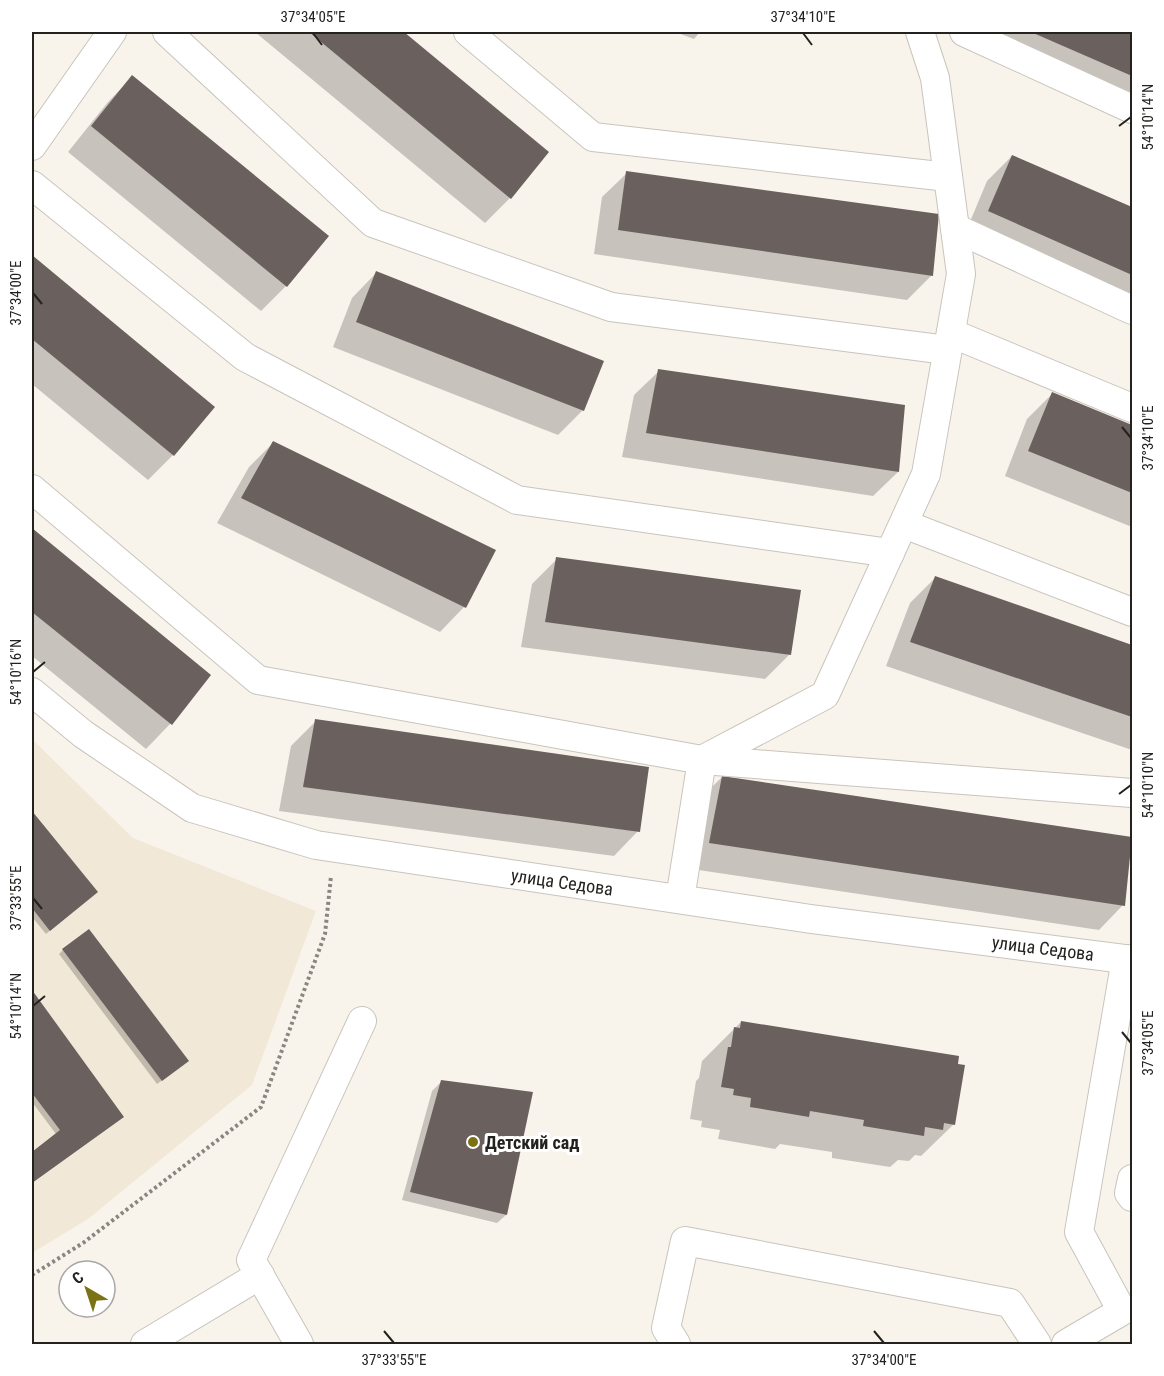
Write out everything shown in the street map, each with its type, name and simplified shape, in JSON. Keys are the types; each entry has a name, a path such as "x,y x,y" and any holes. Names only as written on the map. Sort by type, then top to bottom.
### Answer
{"street":[{"path":"32,146 112,32"},
{"path":"167,32 373,223 611,307 949,342 1132,408"},
{"path":"468,32 593,137 948,177"},
{"path":"702,760 825,695 926,474 961,274 935,78 920,32"},
{"path":"964,32 1132,109"},
{"path":"32,185 245,357 517,500 890,553"},
{"path":"955,228 1132,310"},
{"path":"32,489 258,680 702,760 1132,793"},
{"path":"904,524 1132,612"},
{"name":"улица Седова","path":"32,692 83,734 192,808 316,845 811,919 1129,959"},
{"path":"680,899 702,760"},
{"path":"1076,1342 1127,1317 1079,1232 1129,959"},
{"path":"299,1344 251,1260 362,1021"},
{"path":"1132,1179 1129,1193 1132,1197"},
{"path":"676,1344 666,1328 685,1241 1010,1303 1037,1344"},
{"path":"145,1344 260,1275"}],"path":[{"path":"32,1275 84,1243 261,1107 325,934 332,868 316,845"}],"shaded area":[{"path":"32,739 133,838 316,911 252,1085 88,1219 32,1253"}],"building":[{"path":"309,32 404,32 549,152 511,199"},
{"path":"1031,32 1132,32 1132,76"},
{"path":"132,75 329,236 287,287 91,126"},
{"path":"1012,155 1132,207 1132,275 988,211"},
{"path":"626,171 939,214 933,276 618,230"},
{"path":"32,255 215,407 174,456 32,339"},
{"path":"376,271 604,361 584,411 356,322"},
{"path":"658,369 905,405 899,472 646,433"},
{"path":"1052,392 1132,425 1132,493 1028,451"},
{"path":"273,441 496,550 466,608 241,498"},
{"path":"32,528 211,675 172,725 32,612"},
{"path":"556,557 801,590 791,655 545,622"},
{"path":"935,576 1132,645 1132,717 910,642"},
{"path":"315,719 649,767 640,832 303,787"},
{"path":"722,776 1132,837 1125,906 709,843"},
{"path":"32,811 98,892 50,931 32,908"},
{"path":"89,929 189,1061 162,1081 62,949"},
{"path":"32,990 124,1117 32,1183 32,1152 60,1130 32,1093"},
{"path":"741,1021 959,1056 958,1064 965,1065 955,1125 944,1123 943,1130 925,1127 924,1136 863,1126 864,1120 810,1111 809,1117 750,1107 751,1098 733,1095 734,1089 721,1087 734,1027 740,1028"},
{"name":"Детский сад","path":"441,1080 533,1092 507,1215 410,1192"}],"place":[{"name":"Детский сад","path":"473,1142"}]}
